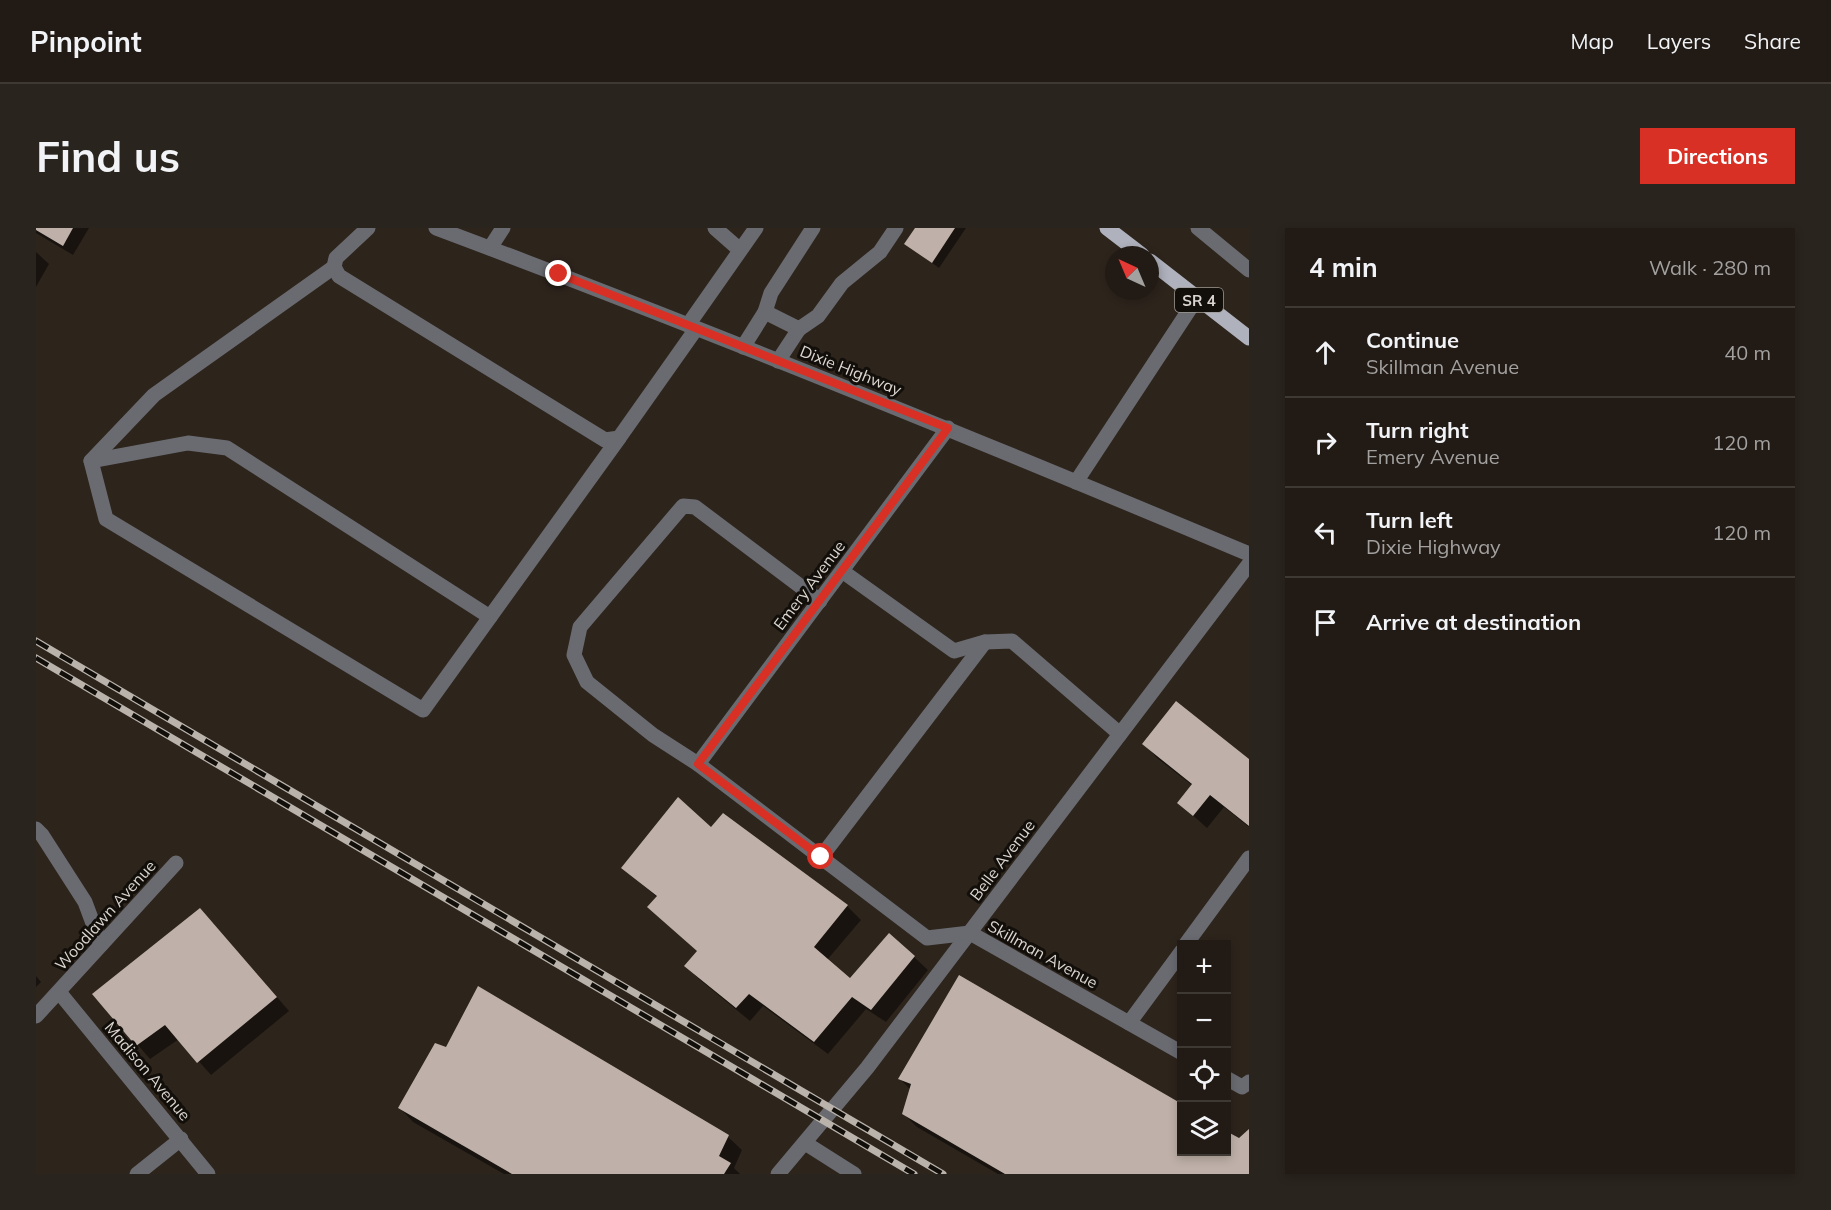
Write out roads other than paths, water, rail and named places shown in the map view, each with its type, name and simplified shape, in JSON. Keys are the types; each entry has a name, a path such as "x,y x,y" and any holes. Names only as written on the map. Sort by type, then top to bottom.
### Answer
{"main road":[{"path":"1115,230 1132,246"},
{"name":"SR 4","path":"1159,268 1249,338"}],"street":[{"path":"368,228 336,258 334,267 339,276 604,440 619,438"},
{"name":"Dixie Highway","path":"436,228 948,428 1249,554"},
{"path":"490,248 503,228"},
{"path":"715,228 740,249"},
{"path":"91,460 106,519 423,710 619,438 740,249 756,228"},
{"path":"743,347 765,312 771,293 813,228"},
{"path":"778,361 799,329 818,316 842,283 880,252 897,228"},
{"path":"1198,228 1249,270"},
{"path":"91,460 154,395 334,267"},
{"path":"1076,482 1197,298"},
{"path":"765,312 799,329"},
{"name":"Emery Avenue","path":"698,764 948,428"},
{"path":"91,460 188,443 227,448 490,617"},
{"name":"Skillman Avenue","path":"820,601 695,507 683,506 580,627 574,656 587,682 652,735 698,764 927,938 970,933 1177,1050"},
{"name":"Belle Avenue","path":"778,1174 867,1068 1249,564"},
{"path":"842,571 954,651 985,642 1012,641 1120,734"},
{"path":"821,857 985,642"},
{"path":"36,829 85,902 101,945"},
{"path":"1190,940 1249,858"},
{"name":"Woodlawn Avenue","path":"36,1016 176,863"},
{"path":"1129,1023 1177,958"},
{"name":"Madison Avenue","path":"59,992 208,1174"},
{"path":"1231,1079 1246,1084"},
{"path":"137,1174 181,1139"},
{"path":"805,1143 854,1174"}],"railway":[{"path":"36,641 943,1174"},
{"path":"36,658 914,1174"}]}
